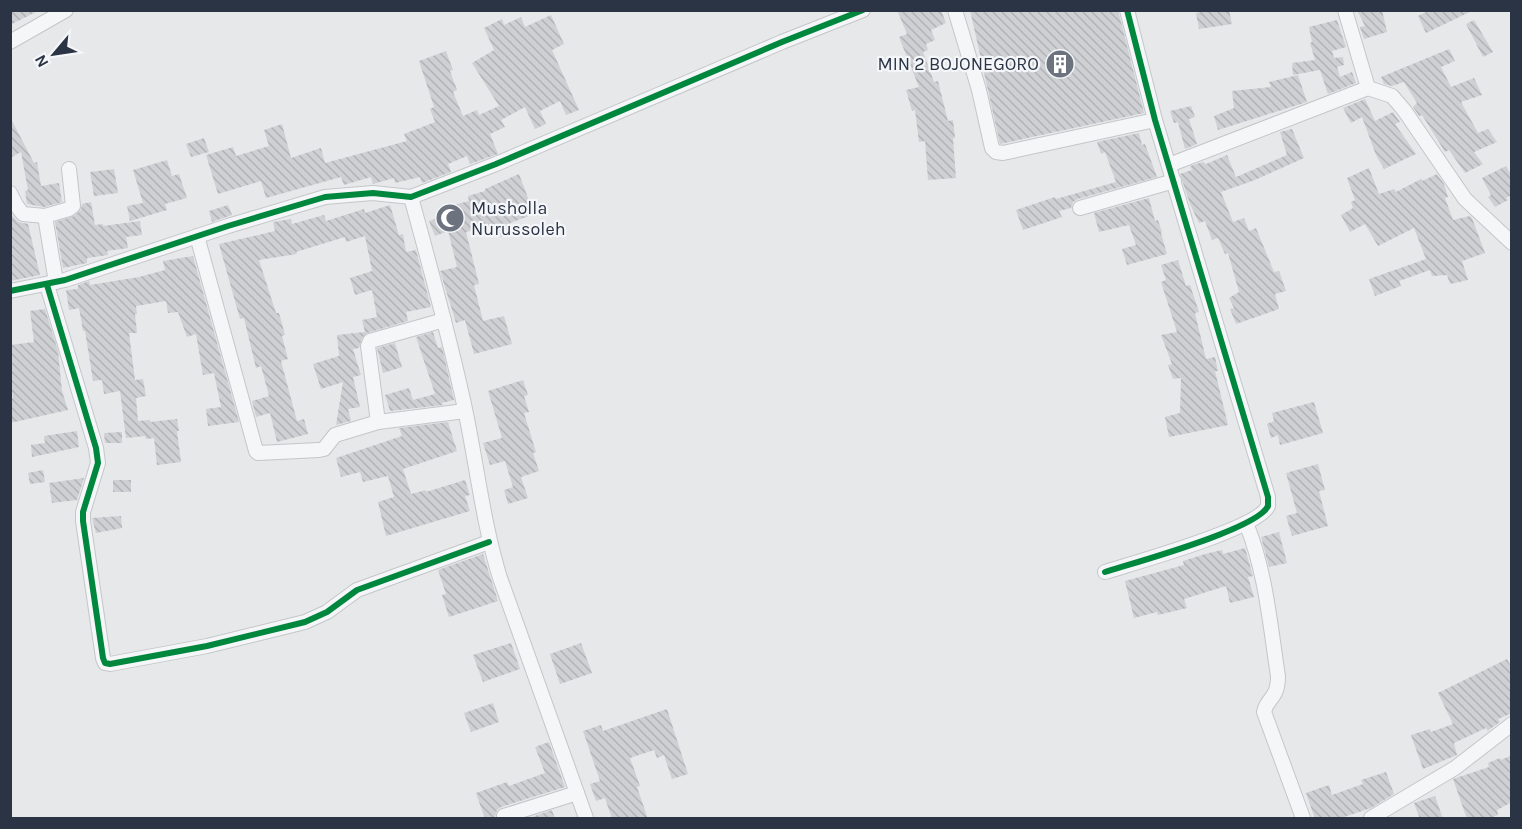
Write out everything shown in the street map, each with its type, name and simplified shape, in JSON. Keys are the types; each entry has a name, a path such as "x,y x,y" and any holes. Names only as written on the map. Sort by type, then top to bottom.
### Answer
{"street":[{"path":"10,42 66,10"},
{"path":"10,291 51,284 196,236 325,197 373,193 411,197 496,164 782,42 863,10"},
{"path":"955,10 979,90 992,148 996,152 1003,153 1155,120"},
{"path":"1105,572 1205,540 1246,524 1268,506 1268,497 1155,120 1127,10"},
{"path":"1345,10 1368,88"},
{"path":"1169,165 1368,88 1392,96 1465,199 1512,243"},
{"path":"12,201 23,214 45,216 69,209 73,206 69,169"},
{"path":"1080,208 1174,182"},
{"path":"411,197 444,320 465,411 489,542 586,819"},
{"path":"45,216 51,284 96,448 98,463 83,512 83,521 105,663 110,664 207,646 305,622 327,612 357,590 489,542"},
{"path":"196,236 258,453 319,450 328,445 335,435 378,422 465,411"},
{"path":"378,422 368,346 370,341 444,320"},
{"path":"1246,524 1253,541 1265,588 1278,676 1278,688 1274,697 1264,708 1264,712 1304,819"},
{"path":"1371,819 1455,768 1512,724"},
{"path":"504,816 577,793"}],"building":[{"path":"10,10 40,10 10,25"},
{"path":"897,10 941,10 946,23 931,30 935,40 926,44 928,50 923,52 934,82 938,81 948,121 953,120 956,178 928,180 925,141 919,142 915,110 912,111 906,90 919,87 899,37 907,34"},
{"name":"MIN 2 BOJONEGORO","path":"970,10 1118,10 1144,113 1000,144"},
{"path":"1229,10 1232,24 1199,29 1196,13"},
{"path":"1357,10 1382,10 1387,32 1364,39 1360,27 1365,26"},
{"path":"1430,10 1474,10 1426,33 1418,16"},
{"path":"551,15 564,44 552,50 579,110 566,115 560,101 540,111 546,124 535,129 525,107 501,120 505,127 490,134 498,154 470,164 467,156 448,164 451,172 422,183 420,177 395,183 394,178 373,184 371,177 344,185 341,177 266,198 261,181 218,194 206,155 233,147 236,156 269,146 264,130 282,124 291,158 321,148 325,163 407,141 404,134 435,122 430,109 434,107 419,61 446,51 457,90 453,92 463,116 477,110 479,115 499,106 472,63 494,50 484,28 502,19 504,25 521,17 525,27"},
{"path":"1337,20 1346,47 1332,51 1334,58 1343,57 1344,65 1337,67 1340,77 1352,72 1356,83 1328,94 1320,70 1293,75 1292,63 1315,60 1310,43 1312,42 1309,27"},
{"path":"1474,20 1493,52 1483,57 1466,24"},
{"path":"1449,49 1455,61 1441,67 1451,87 1474,78 1482,95 1461,102 1478,133 1488,129 1497,142 1474,152 1483,164 1465,173 1449,150 1445,152 1422,115 1419,116 1413,107 1417,103 1404,82 1392,86 1384,84 1381,77"},
{"path":"1298,75 1307,102 1218,130 1214,116 1234,108 1232,91 1271,87 1269,82"},
{"path":"1365,99 1375,121 1393,112 1400,122 1395,124 1416,154 1384,169 1376,155 1362,117 1351,123 1343,108"},
{"path":"1191,106 1195,117 1189,119 1197,144 1185,149 1178,122 1174,123 1170,111"},
{"path":"10,117 34,163 37,162 41,186 59,183 62,202 44,207 27,204 25,191 28,190 21,152 10,158"},
{"path":"1292,129 1304,158 1221,192 1233,222 1244,218 1249,231 1256,228 1274,272 1279,271 1286,291 1275,294 1279,309 1236,324 1230,309 1234,308 1229,298 1239,292 1228,253 1225,254 1218,238 1212,240 1205,221 1199,223 1180,174 1192,170 1190,166 1203,162 1206,164 1227,155 1236,177 1287,155 1280,132"},
{"path":"1139,133 1157,177 1078,199 1073,202 1071,208 1059,211 1062,217 1023,230 1016,210 1055,197 1056,199 1116,182 1105,152 1101,154 1097,142"},
{"path":"204,138 209,152 191,157 186,144"},
{"path":"167,160 172,176 179,174 187,198 165,204 167,210 130,221 127,206 143,203 133,170"},
{"path":"1506,166 1512,176 1512,195 1495,207 1488,197 1491,195 1482,178"},
{"path":"1369,168 1379,194 1394,189 1396,192 1421,179 1422,181 1437,174 1444,184 1448,197 1445,198 1453,220 1470,216 1472,218 1485,253 1462,261 1468,280 1450,284 1447,275 1432,276 1430,270 1399,281 1401,286 1375,296 1369,279 1426,259 1414,228 1378,246 1365,224 1350,232 1341,215 1353,208 1351,202 1355,200 1347,178"},
{"path":"114,169 118,193 94,196 90,172"},
{"path":"519,174 534,214 510,223 514,233 501,237 497,225 466,232 479,284 474,285 483,321 504,316 512,344 474,354 465,320 456,323 440,271 457,267 448,231 435,236 429,221 445,215 442,208 469,201 468,196 485,191"},
{"path":"1149,198 1155,221 1158,220 1162,232 1167,254 1127,265 1122,249 1136,245 1129,225 1099,232 1094,213"},
{"path":"91,202 95,225 140,221 142,235 126,237 128,248 107,251 108,255 87,258 87,263 63,268 55,222 74,216 81,210 82,204"},
{"path":"228,205 232,215 212,222 209,211"},
{"path":"390,205 399,235 403,234 406,252 416,250 431,307 406,312 408,321 367,333 362,338 359,348 353,349 361,375 353,377 360,407 348,409 351,421 336,425 343,382 321,389 313,364 339,356 337,335 365,332 362,320 377,317 372,290 355,295 350,278 372,271 365,236 346,242 345,237 296,252 297,254 259,260 285,335 282,336 288,359 281,361 297,421 304,419 308,434 277,442 270,413 256,417 252,401 269,396 261,366 256,368 244,318 240,319 219,244 275,231 273,222 291,219 292,224 324,215 326,221 364,209 365,213"},
{"path":"10,213 18,222 28,224 40,275 10,281"},
{"path":"193,256 239,422 208,426 206,409 221,407 214,373 203,375 196,334 187,337 178,312 168,313 166,301 136,306 137,333 129,333 135,380 143,379 146,396 136,398 138,421 177,419 179,431 177,431 181,462 157,465 154,438 146,439 145,436 126,438 120,391 104,394 102,380 93,381 79,308 69,310 66,290 78,289 78,285 89,281 90,285 139,277 165,270 163,261"},
{"path":"1178,260 1186,286 1190,285 1199,312 1195,313 1206,359 1215,357 1218,371 1215,371 1228,425 1169,437 1165,417 1180,413 1181,378 1173,379 1168,365 1172,364 1161,335 1177,332 1161,282 1166,280 1161,265"},
{"path":"45,309 58,351 62,391 68,410 10,423 10,398 13,398 10,379 10,345 34,342 30,311"},
{"path":"433,332 438,348 442,347 454,400 442,403 443,405 390,411 385,395 409,388 413,400 435,394 416,337"},
{"path":"395,343 402,367 383,373 377,348"},
{"path":"523,380 528,395 524,396 529,412 524,413 536,452 533,453 539,471 521,477 528,498 508,504 504,490 513,487 505,461 490,465 483,443 502,438 488,391"},
{"path":"1314,402 1323,433 1280,445 1278,435 1271,438 1267,424 1274,421 1272,413"},
{"path":"448,422 457,451 403,469 411,494 426,490 426,492 465,480 470,495 465,496 470,511 386,536 378,502 394,497 388,476 363,482 360,472 341,477 336,458 402,436 399,428"},
{"path":"77,431 79,447 32,457 31,445 45,443 44,436"},
{"path":"122,432 122,443 105,443 104,433"},
{"path":"1318,464 1325,490 1319,491 1328,526 1292,536 1286,516 1297,513 1286,473"},
{"path":"43,470 45,482 30,484 28,473"},
{"path":"84,478 77,500 52,503 49,483"},
{"path":"113,480 131,480 131,492 113,492"},
{"path":"121,516 122,528 96,533 92,518"},
{"path":"1279,532 1287,563 1269,567 1261,537"},
{"path":"1245,548 1253,576 1248,577 1254,597 1230,603 1226,586 1184,599 1187,608 1134,618 1125,581 1184,565 1183,561 1205,554 1222,550 1223,554"},
{"path":"483,554 498,601 449,617 442,595 446,594 438,570"},
{"path":"511,643 520,669 483,682 473,655"},
{"path":"581,643 592,673 560,684 550,654"},
{"path":"1507,659 1512,668 1512,713 1498,719 1500,722 1488,731 1486,728 1454,743 1457,755 1423,769 1411,735 1430,729 1431,732 1453,724 1438,693"},
{"path":"493,703 499,722 471,732 464,713"},
{"path":"667,709 688,774 672,779 664,755 657,758 654,750 630,758 648,819 612,819 605,798 596,801 590,784 600,781 583,731 601,725 603,731"},
{"path":"549,742 565,787 501,807 497,810 495,817 485,819 476,793 507,782 509,786 545,773 535,747"},
{"path":"1512,755 1512,802 1497,810 1498,815 1488,819 1467,819 1453,779 1489,767 1488,763"},
{"path":"1386,772 1394,794 1371,808 1338,819 1315,819 1306,793 1329,785 1332,795 1363,784 1361,780"},
{"path":"1435,796 1443,819 1420,819 1414,803"},
{"path":"552,810 555,819 533,819 532,817"}],"cycle path":[{"path":"10,291 65,280 228,226 325,197 373,193 411,197 496,164 782,42 863,10"},
{"path":"1105,572 1219,535 1259,515 1268,506 1268,497 1155,120 1127,10"},
{"path":"47,285 96,448 98,463 83,512 83,521 105,663 110,664 207,646 305,622 327,612 357,590 489,542"}],"place":[{"name":"MIN 2 BOJONEGORO","path":"1060,64"},
{"name":"Musholla Nurussoleh","path":"450,218"}]}
